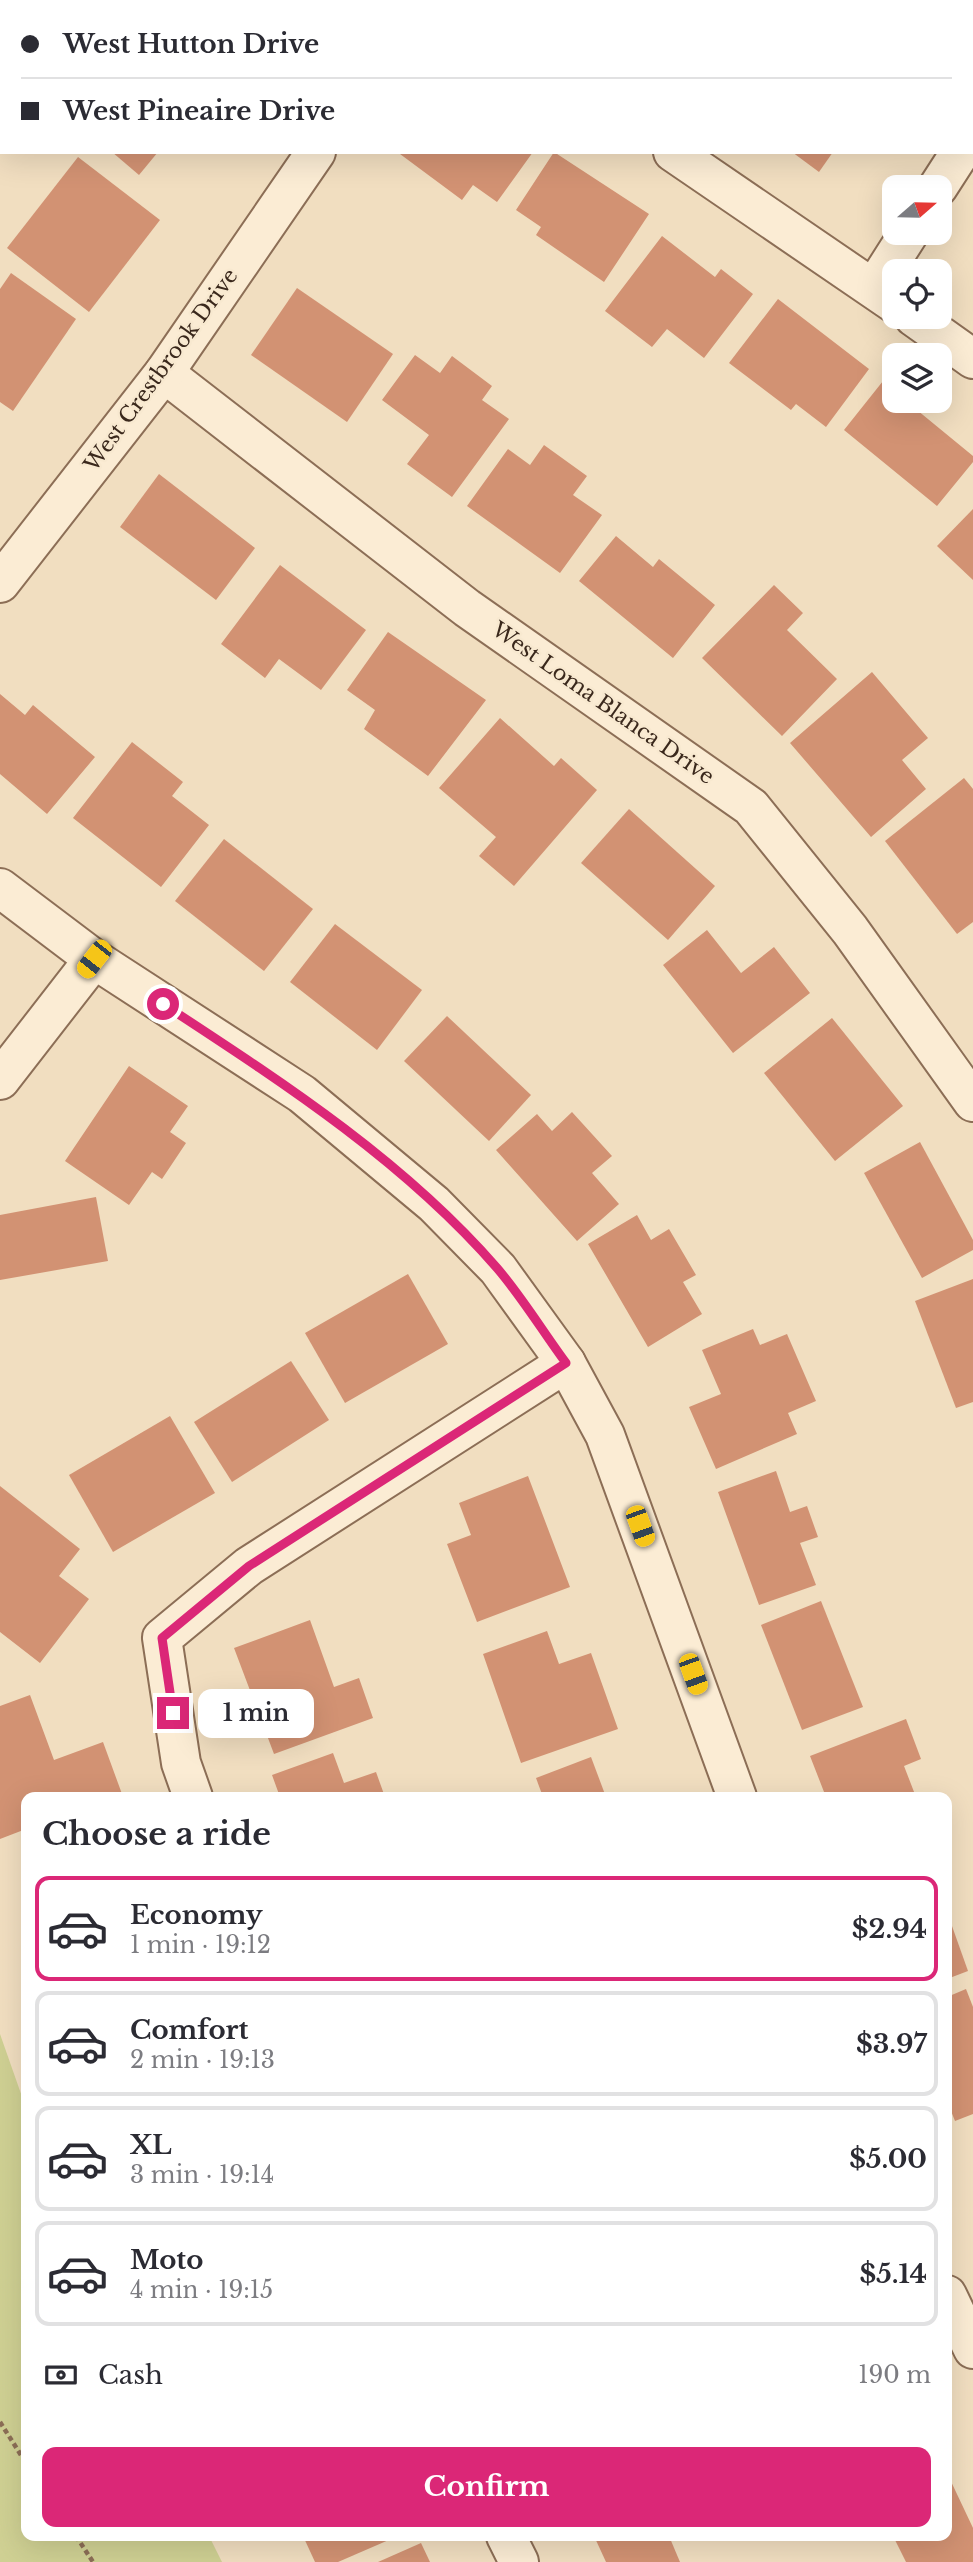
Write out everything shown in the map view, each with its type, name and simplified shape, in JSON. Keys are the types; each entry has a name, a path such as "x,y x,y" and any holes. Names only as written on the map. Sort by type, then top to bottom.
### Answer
{"street":[{"name":"West Crestbrook Drive","path":"0,583 164,373 315,154"},
{"path":"676,154 882,294"},
{"path":"931,329 973,359"},
{"name":"West Loma Blanca Drive","path":"164,373 467,608 751,807 850,930 973,1102"},
{"path":"0,888 94,959 302,1094 434,1203 498,1269 566,1363 605,1435 735,1792"},
{"path":"0,1080 94,959"},
{"path":"191,1792 181,1763 162,1638 249,1566 566,1363"},
{"path":"952,2305 973,2349"},
{"path":"508,2541 519,2562"}],"path":[{"path":"0,2423 21,2455"},
{"path":"79,2541 93,2562"}],"green space":[{"path":"0,2034 21,2094 21,2541 212,2541 222,2562 0,2562"}],"building":[{"path":"114,154 156,154 139,175"},
{"path":"400,154 532,154 497,202 473,185 462,200"},
{"path":"553,154 557,154 649,214 604,282 536,235 541,227 516,210"},
{"path":"795,154 832,154 819,172"},
{"path":"78,157 160,220 89,312 7,248"},
{"path":"662,236 715,277 721,269 753,294 704,358 667,329 652,347 605,311"},
{"path":"11,273 76,319 13,411 0,402 0,289"},
{"path":"297,288 393,354 347,422 251,355"},
{"path":"778,299 869,369 826,427 796,404 791,410 729,363"},
{"path":"415,355 440,373 452,356 492,386 482,400 509,419 452,497 407,464 429,435 382,400"},
{"path":"882,382 882,413 921,413 973,456 973,462 937,506 844,430"},
{"path":"544,445 587,476 573,495 602,515 560,573 467,506 508,449 530,465"},
{"path":"159,474 255,548 216,600 120,527"},
{"path":"973,509 973,580 937,546"},
{"path":"616,536 653,567 659,559 715,605 673,658 579,581"},
{"path":"280,565 366,630 321,690 279,659 265,678 221,644"},
{"path":"774,585 803,613 787,630 837,679 782,736 702,658"},
{"path":"388,632 486,700 428,776 364,729 375,710 347,690"},
{"path":"872,672 928,738 902,760 926,789 871,837 790,743"},
{"path":"0,694 25,715 33,705 95,757 47,814 0,774"},
{"path":"500,718 554,766 561,758 597,790 514,886 479,856 496,837 439,788"},
{"path":"132,742 183,782 172,796 209,825 161,887 73,818"},
{"path":"964,778 973,789 973,922 957,934 885,841"},
{"path":"629,809 715,886 668,940 581,863"},
{"path":"224,839 313,909 264,971 175,901"},
{"path":"335,924 422,990 377,1050 290,982"},
{"path":"707,930 741,973 774,947 810,993 733,1053 663,965"},
{"path":"447,1016 531,1095 489,1141 404,1061"},
{"path":"832,1018 903,1106 835,1161 764,1073"},
{"path":"129,1066 188,1106 170,1132 186,1143 162,1179 152,1172 129,1205 65,1161"},
{"path":"572,1112 612,1156 592,1173 619,1204 577,1241 496,1150 537,1114 552,1131"},
{"path":"920,1142 973,1240 973,1250 922,1278 864,1173"},
{"path":"96,1197 108,1261 0,1280 0,1215"},
{"path":"637,1215 651,1240 669,1229 696,1275 683,1282 702,1314 648,1347 588,1244"},
{"path":"408,1274 448,1344 345,1403 305,1333"},
{"path":"973,1279 973,1402 956,1408 915,1301"},
{"path":"753,1329 760,1345 787,1334 816,1401 788,1413 797,1434 716,1469 689,1407 721,1394 702,1350"},
{"path":"291,1361 329,1420 232,1482 194,1422"},
{"path":"170,1416 215,1493 113,1552 69,1475"},
{"path":"776,1471 790,1512 807,1506 818,1537 800,1543 816,1585 759,1605 718,1492"},
{"path":"528,1476 570,1587 477,1622 447,1544 471,1535 459,1503"},
{"path":"0,1486 80,1549 59,1576 89,1599 40,1663 0,1632"},
{"path":"821,1601 863,1707 802,1730 761,1625"},
{"path":"310,1620 334,1687 359,1678 373,1718 274,1754 234,1648"},
{"path":"547,1631 559,1664 591,1653 618,1729 521,1763 483,1654"},
{"path":"30,1695 54,1760 103,1742 121,1792 21,1792 21,1831 0,1839 0,1706"},
{"path":"906,1719 921,1759 904,1766 914,1792 824,1792 810,1756"},
{"path":"333,1753 344,1783 376,1772 383,1792 278,1792 272,1775"},
{"path":"591,1757 604,1792 541,1792 536,1778"},
{"path":"952,1926 968,1971 952,1977"},
{"path":"966,1989 973,2007 973,2114 955,2121 952,2114 952,1995"},
{"path":"952,2484 973,2528 973,2562 906,2562 896,2541 952,2541"},
{"path":"305,2541 386,2541 338,2562 315,2562"},
{"path":"596,2541 671,2541 680,2562 606,2562"},
{"path":"421,2543 430,2562 378,2562"}],"route":[{"path":"163,1004 302,1094 434,1203 498,1269 566,1363 249,1566 162,1638 173,1713"}]}
